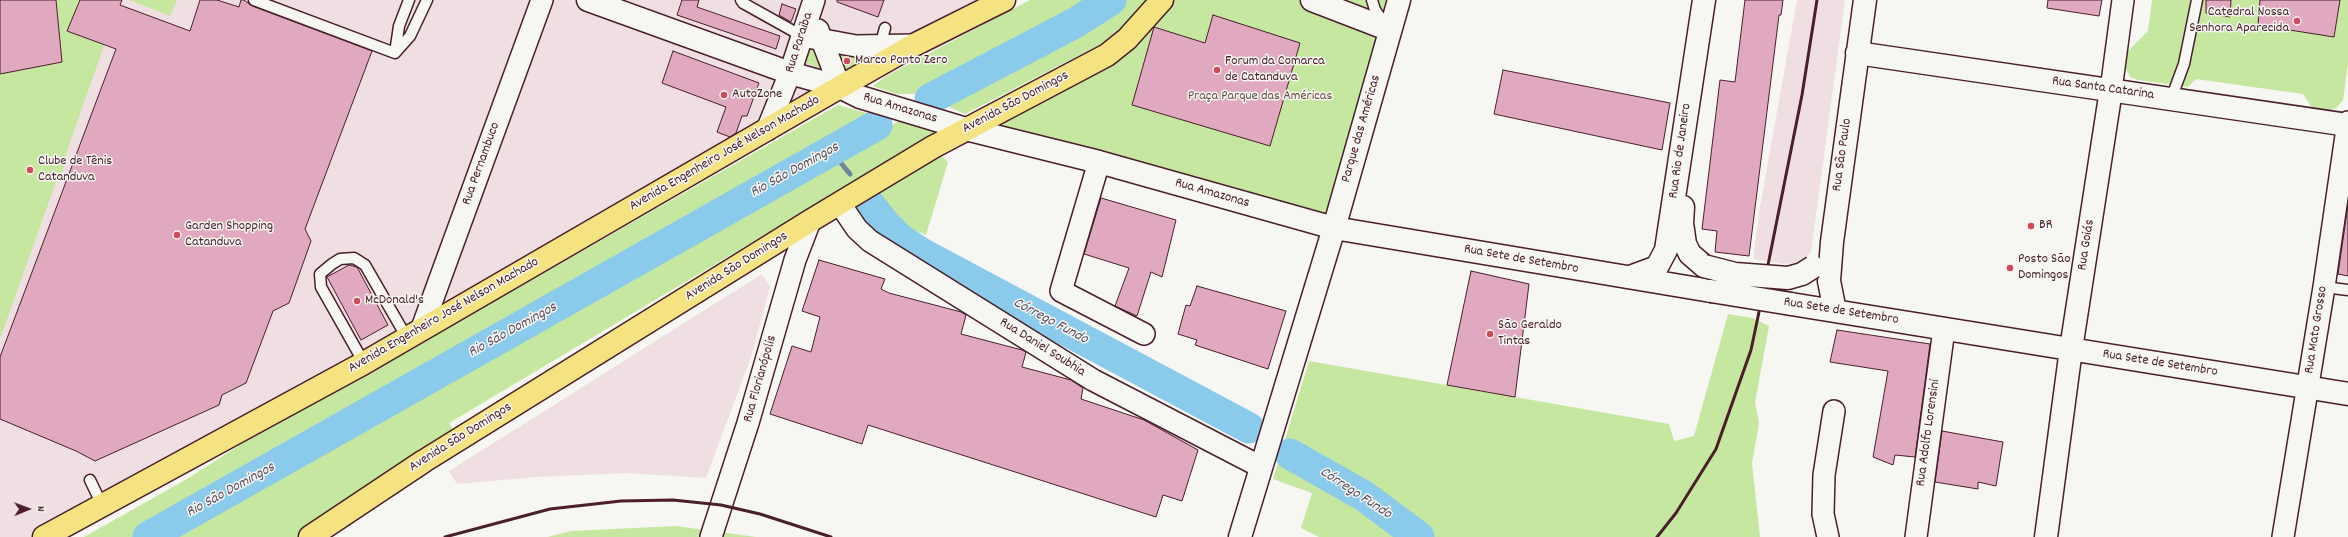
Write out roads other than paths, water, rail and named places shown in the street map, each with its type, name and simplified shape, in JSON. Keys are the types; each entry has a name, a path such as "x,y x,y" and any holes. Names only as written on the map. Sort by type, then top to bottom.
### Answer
{"main road":[{"path":"840,87 914,45 1004,0"},
{"name":"Avenida São Domingos","path":"310,537 424,461 847,199 933,147 1107,54 1127,40 1162,0"},
{"name":"Avenida Engenheiro José Nelson Machado","path":"44,537 364,363 840,87"}],"street":[{"name":"Rua Pernambuco","path":"414,333 542,0"},
{"name":"Rua Amazonas","path":"588,0 790,73 840,87 860,97 966,129 1099,162 1334,228"},
{"name":"Rua Paraiba","path":"768,130 790,73 811,38 814,0"},
{"path":"811,38 817,20 819,0"},
{"path":"1312,0 1390,30"},
{"name":"Parque das Américas","path":"1240,537 1334,228 1399,0"},
{"name":"Rua Rio de Janeiro","path":"1627,278 1649,272 1657,267 1666,250 1704,0"},
{"name":"Rua São Paulo","path":"1835,311 1829,281 1832,242 1865,0"},
{"name":"Rua Goiás","path":"2046,537 2071,349 2111,90 2123,0"},
{"path":"811,38 856,46 882,37 914,45"},
{"path":"811,38 833,67 840,87"},
{"name":"Rua Santa Catarina","path":"1857,54 2348,124"},
{"path":"1688,101 1682,223 1686,244 1690,254 1704,266 1735,274 1788,278 1802,274 1813,267 1832,242"},
{"name":"Rua Mato Grosso","path":"2283,537 2324,287 2348,124"},
{"path":"1099,162 1061,291 1144,334"},
{"name":"Rua Daniel Soubhia","path":"847,199 857,229 877,245 1093,380 1261,468"},
{"name":"Rua Florianópolis","path":"711,537 748,423 795,260 810,222"},
{"name":"Rua Sete de Setembro","path":"1334,228 1711,292 2348,394"},
{"name":"Rua Adolfo Lorensini","path":"1916,537 1915,531 1944,329"},
{"path":"1828,537 1824,514 1824,475 1834,411"}],"lane":[{"path":"254,0 397,47"},
{"path":"397,47 409,0"},
{"path":"397,47 410,36 427,0"},
{"path":"741,0 811,38"},
{"path":"1372,0 1375,10 1390,30"},
{"path":"2171,99 2184,64 2197,0"},
{"path":"364,363 321,287 320,274 340,259 354,258 365,265 414,333"},
{"path":"2324,287 2348,290"},
{"path":"90,480 102,505"}],"waterway":[{"name":"Rio São Domingos","path":"930,99 1075,23 1111,0"},
{"name":"Rio São Domingos","path":"148,537 877,125"},
{"path":"831,151 850,174"},
{"name":"Córrego Fundo","path":"865,199 885,224 900,239 921,253 1249,428"},
{"name":"Córrego Fundo","path":"1290,454 1364,496 1419,537"}],"railway":[{"path":"1768,265 1802,95 1817,0"},
{"path":"1657,537 1676,513 1716,449 1751,350 1759,312"},
{"path":"445,537 550,509 621,501 673,500 721,505 760,514 831,537"}],"place":[{"name":"Catedral Nossa Senhora Aparecida","path":"2297,21"},
{"name":"Marco Ponto Zero","path":"847,61"},
{"name":"Forum da Comarca de Catanduva","path":"1217,70"},
{"name":"AutoZone","path":"724,95"},
{"name":"Clube de Tênis Catanduva","path":"30,170"},
{"name":"BR","path":"2031,226"},
{"name":"Garden Shopping Catanduva","path":"177,235"},
{"name":"Posto São Domingos","path":"2010,268"},
{"name":"McDonald's","path":"357,301"},
{"name":"São Geraldo Tintas","path":"1490,334"}],"park label":[{"name":"Praça Parque das Américas","path":"1260,97"}]}
